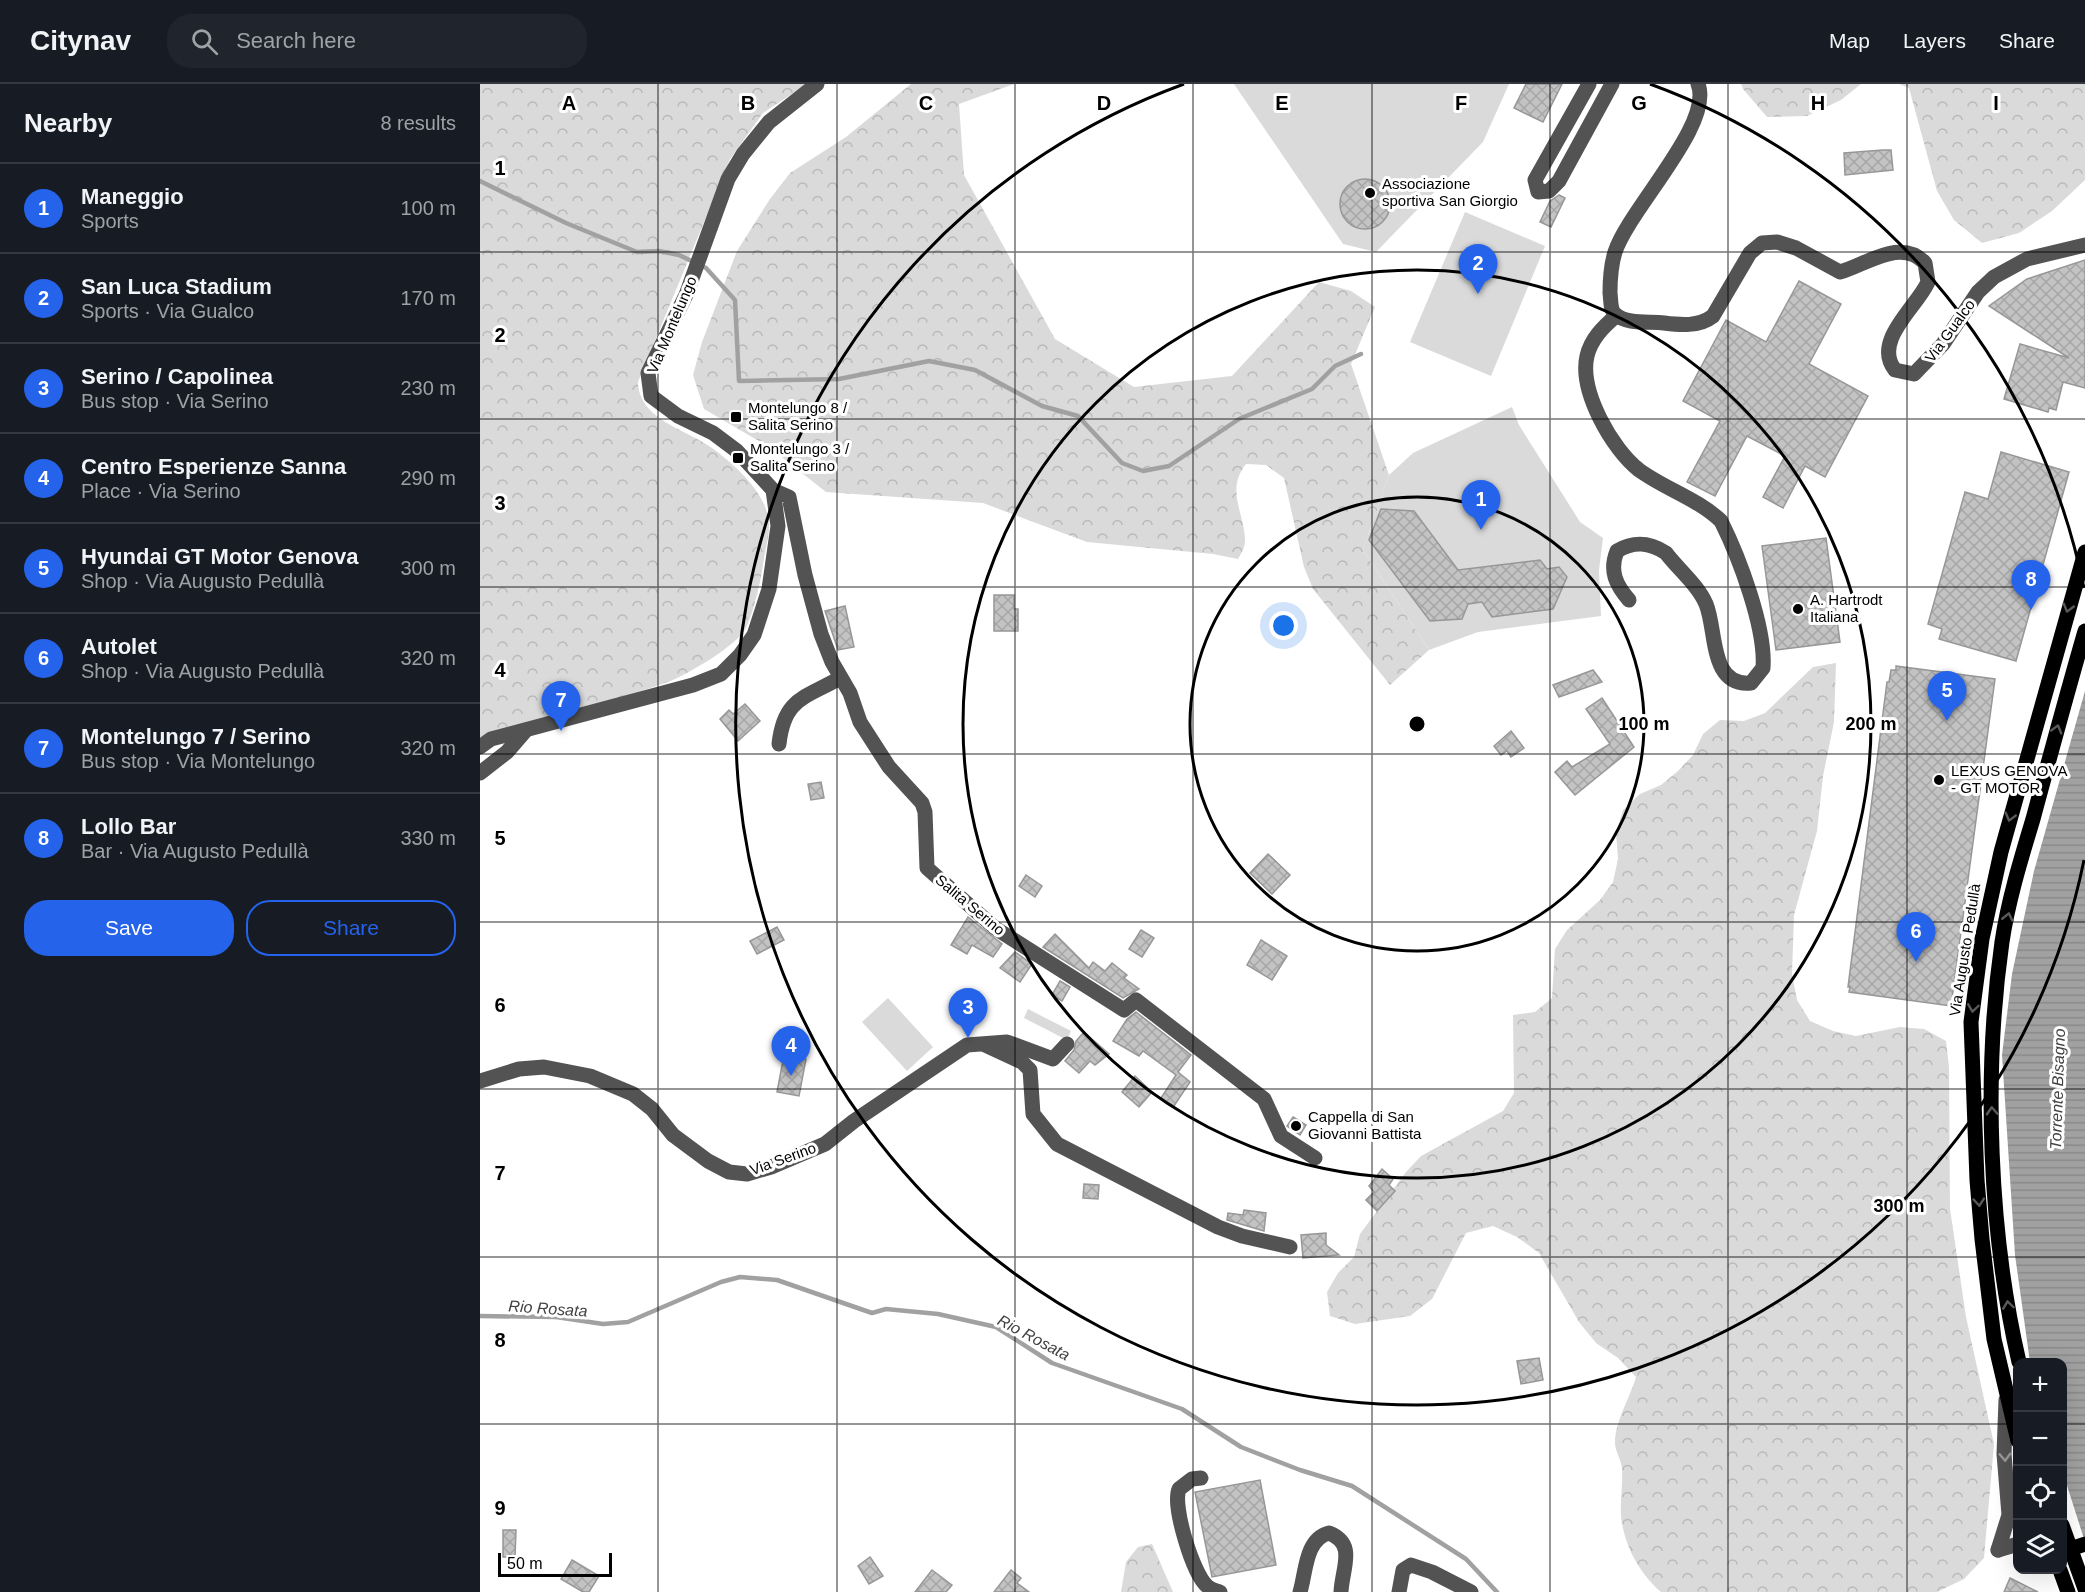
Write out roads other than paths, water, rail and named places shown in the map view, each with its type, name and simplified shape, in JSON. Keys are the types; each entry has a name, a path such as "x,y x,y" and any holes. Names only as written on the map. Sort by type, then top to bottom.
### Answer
{"main road":[{"name":"Via Augusto Pedullà","path":"2013,1424 1994,1339 1977,1180 1971,1022 1982,939 2001,852 2085,552"},
{"path":"2018,1358 2012,1332 1999,1232 1991,1059 2002,941 2026,843 2085,630"},
{"path":"2067,1533 2075,1547 2085,1589"},
{"path":"2062,1574 2068,1592"}],"street":[{"name":"Via Montelungo","path":"773,490 736,451 713,433 678,416 651,396 648,373 686,295 728,179 743,154 769,122 817,84"},
{"path":"1589,84 1535,180 1538,192 1549,191 1558,181 1612,84"},
{"path":"1629,600 1615,578 1613,568 1617,551 1636,544 1657,547 1666,553 1706,602 1719,659 1730,680 1739,684 1750,682 1763,668 1762,645 1755,613 1721,521 1711,511 1637,469 1598,416 1588,383 1587,357 1597,334 1616,316 1612,310 1610,278 1616,251 1636,214 1690,132 1701,104 1698,84"},
{"name":"Via Gualco","path":"1616,316 1635,321 1677,325 1708,320 1713,316 1750,253 1762,243 1777,242 1796,248 1840,272 1887,254 1906,253 1925,263 1928,282 1896,331 1888,358 1895,370 1914,374 1943,344 1978,292 1994,277 2026,259 2085,245"},
{"name":"Salita Serino","path":"773,490 789,497 794,509 805,575 821,634 840,678 850,693 860,722 884,758 922,803 925,812 927,867 995,928 1054,967 1124,1010 1136,1000 1264,1099 1281,1136 1315,1158"},
{"path":"480,747 492,739 693,685 721,674 740,656 754,635 771,580 778,526 773,490"},
{"path":"780,744 782,721 798,699 840,678"},
{"path":"480,773 507,752 526,730"},
{"name":"Via Serino","path":"480,1081 519,1069 544,1066 590,1076 633,1094 652,1109 673,1135 708,1161 729,1172 747,1174 771,1167 825,1144 967,1045 1007,1042 1053,1059 1067,1044"},
{"path":"982,1044 1022,1062 1030,1070 1033,1114 1057,1144 1218,1227 1242,1236 1290,1247"},
{"name":"Via Augusto Pedullà","path":"2006,1400 2004,1454 2013,1520 1998,1550 2013,1546"},
{"path":"1201,1478 1192,1479 1179,1489 1177,1507 1200,1574 1207,1586 1220,1592"},
{"path":"1300,1592 1308,1556 1317,1539 1329,1533 1340,1536 1346,1547 1341,1592"},
{"path":"1399,1592 1403,1570 1411,1565 1432,1572 1471,1592"}],"water":[{"name":"Torrente Bisagno","path":"2085,691 2085,1542 2067,1486 2067,1358 2029,1358 2015,1255 2002,1055 2012,974 2034,871"}],"waterway":[{"path":"480,181 566,223 637,252 659,251 679,255 706,268 735,300 739,381 839,379 929,361 975,370 1042,406 1078,416 1122,463 1143,471 1169,466 1239,419 1312,389 1335,366 1361,354"},
{"name":"Rio Rosata","path":"480,1316 556,1317 603,1324 628,1322 721,1282 740,1277 777,1280 872,1313 886,1309 938,1314 996,1327 1052,1363 1182,1409 1241,1447 1300,1470 1352,1486 1466,1559 1497,1592"}],"place":[{"name":"Associazione sportiva San Giorgio","path":"1370,193"},
{"name":"San Luca Stadium","path":"1478,294"},
{"name":"Montelungo 8 / Salita Serino","path":"736,417"},
{"name":"Montelungo 3 / Salita Serino","path":"738,458"},
{"name":"Maneggio","path":"1481,530"},
{"name":"A. Hartrodt Italiana","path":"1798,609"},
{"name":"Lollo Bar","path":"2031,610"},
{"name":"Hyundai GT Motor Genova","path":"1947,721"},
{"name":"Montelungo 7 / Serino","path":"561,731"},
{"name":"LEXUS GENOVA - GT MOTOR","path":"1939,780"},
{"name":"Autolet","path":"1916,962"},
{"name":"Serino / Capolinea","path":"968,1038"},
{"name":"Centro Esperienze Sanna","path":"791,1076"},
{"name":"Cappella di San Giovanni Battista","path":"1296,1126"}]}
